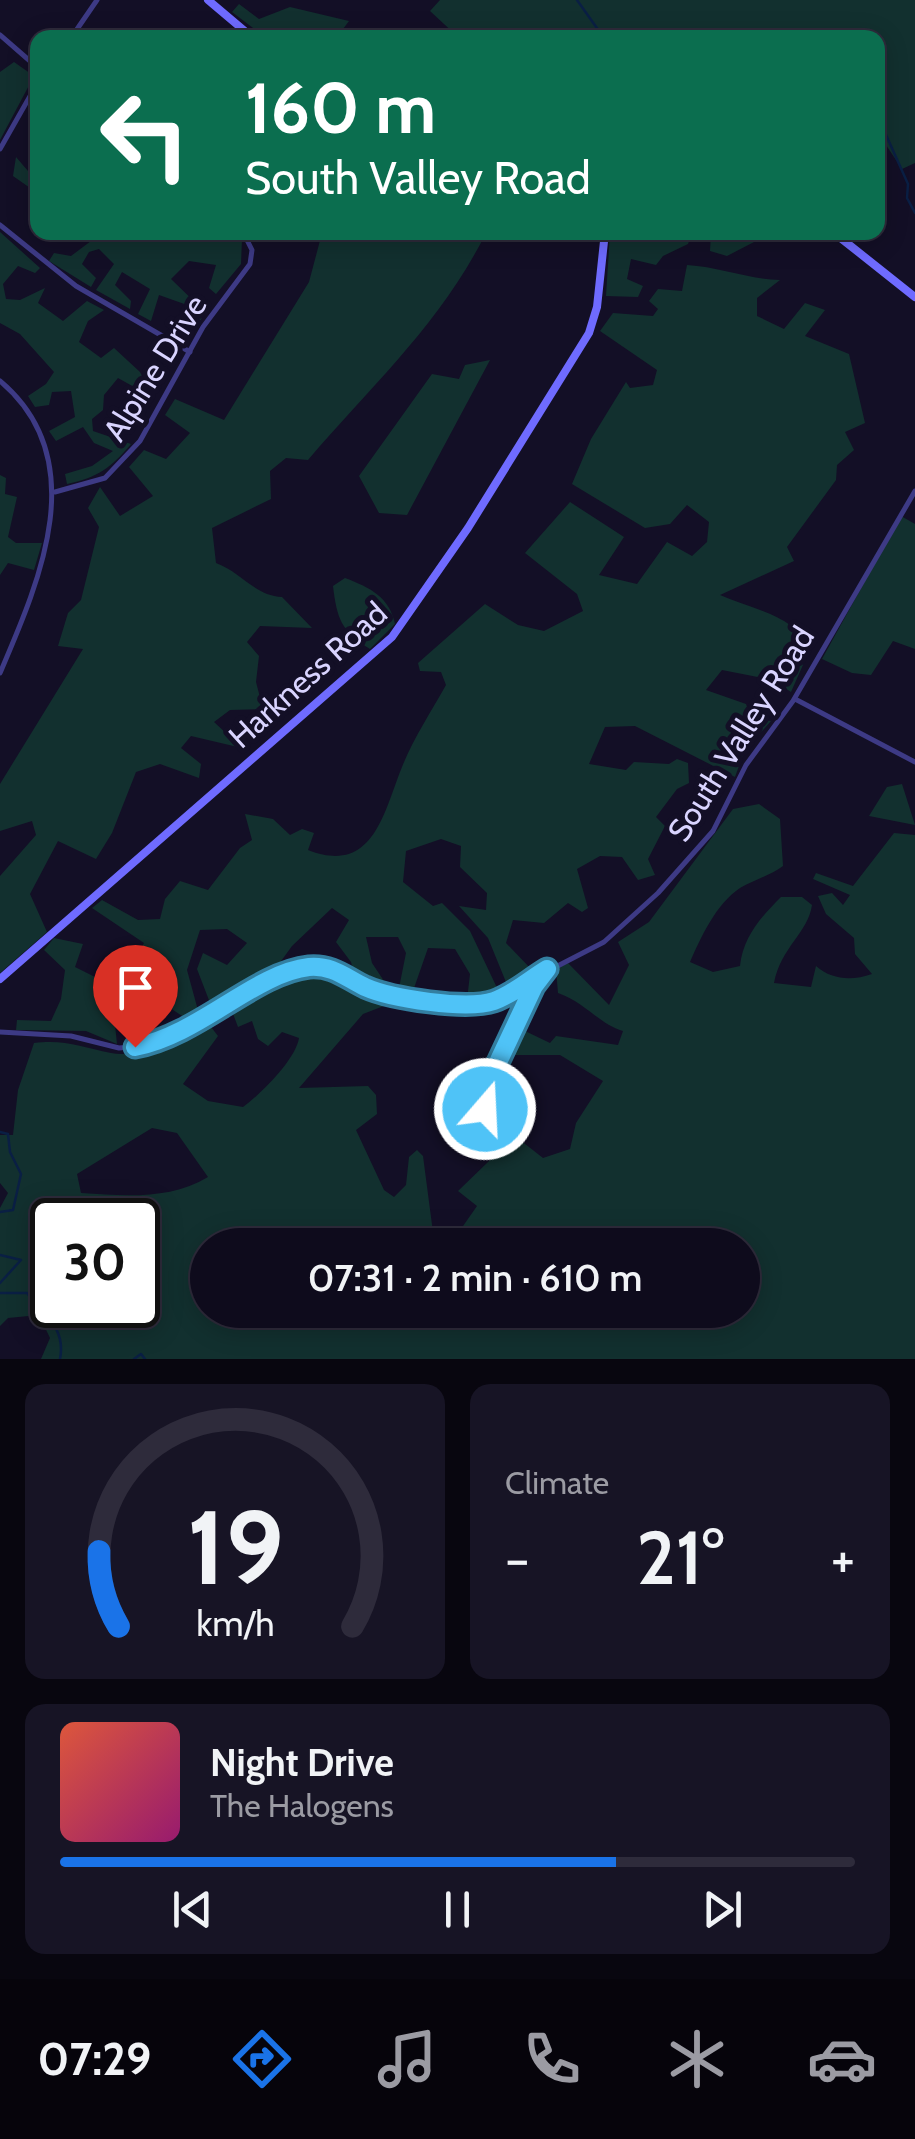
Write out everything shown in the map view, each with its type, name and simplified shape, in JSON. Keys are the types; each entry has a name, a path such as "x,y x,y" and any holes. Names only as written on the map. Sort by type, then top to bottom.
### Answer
{"main road":[{"path":"208,0 244,30"},
{"name":"Harkness Road","path":"0,979 369,660 402,626 467,530 588,333 597,307 603,240"},
{"path":"843,240 915,297"}],"street":[{"path":"76,30 97,0"},
{"path":"0,35 30,61"},
{"path":"0,149 30,96"},
{"path":"0,225 76,286 190,352"},
{"name":"Alpine Drive","path":"55,492 94,484 120,466 150,427 190,352 250,264 252,250 247,240"},
{"path":"0,381 39,428 55,492 46,548 0,673"},
{"name":"South Valley Road","path":"0,1032 71,1036 114,1047 135,1047 200,1023 271,979 304,968 335,970 382,992 461,1004 496,1000 613,935 694,856 723,815 748,760 795,699 915,491"},
{"path":"795,699 915,762"},
{"path":"484,1092 484,1115 474,1124 468,1114 484,1092 534,986 547,969"}],"green space":[{"path":"440,0 915,0 915,163 902,169 885,144 885,30 450,30 430,11"},
{"path":"239,4 259,19 290,7 349,21 342,30 256,30 232,12"},
{"path":"14,62 30,73 30,84 0,140 0,72"},
{"path":"16,157 30,171 30,188 13,176"},
{"path":"0,232 40,268 35,273 18,266 3,284 6,299 20,300 45,288 38,303 63,321 87,301 104,310 88,321 79,342 101,358 114,348 140,372 152,397 118,378 104,395 103,410 92,419 93,431 131,444 110,465 87,478 67,484 65,474 92,466 113,451 94,443 83,427 56,441 49,431 75,417 71,391 52,392 49,405 35,407 28,396 46,384 54,372 20,334 0,323"},
{"path":"242,240 241,264 216,294 209,288 216,265 189,261 171,279 206,313 198,323 190,306 159,295 151,321 138,314 150,289 122,272 115,285 131,301 130,309 96,290 114,264 99,249 89,252 82,264 96,278 91,287 49,261 54,253 71,256 91,241"},
{"path":"320,240 482,240 427,325 308,460 286,458 270,471 271,499 212,528 216,563 264,593 282,597 312,628 260,626 247,642 259,656 256,682 263,709 230,710 214,722 242,748 191,736 181,748 201,764 199,778 160,764 136,772 112,833 96,859 58,841 30,894 47,932 0,973 0,876 36,835 32,821 0,831 0,784 83,649 58,646 68,613 81,600 99,527 88,508 100,487 120,516 153,496 129,467 144,450 166,459 190,433 165,415 175,399 224,420 309,282"},
{"path":"610,240 689,240 663,256 656,265 631,259 627,279 643,286 638,297 606,296"},
{"path":"711,240 768,242 754,242 727,256 710,251"},
{"path":"687,265 780,280 757,298 757,316 784,329 805,303 825,310 805,336 849,354 865,423 845,432 854,450 837,465 836,480 787,547 794,561 720,595 784,621 803,637 810,649 791,692 773,680 722,670 706,690 746,704 751,718 771,721 744,752 735,777 635,726 605,727 589,764 626,770 634,762 669,764 677,759 688,763 689,783 677,789 656,817 665,826 648,859 655,875 638,880 622,857 600,856 577,869 588,908 582,912 568,903 544,923 513,920 506,943 532,970 508,987 488,938 459,906 486,910 487,893 460,867 461,846 441,839 406,851 403,882 433,906 442,903 470,931 499,992 467,1000 470,974 455,949 428,948 413,991 399,988 406,953 398,937 366,937 372,963 388,987 355,977 351,962 336,942 349,920 332,908 292,946 271,975 212,1008 197,969 203,953 227,965 247,943 227,929 200,930 187,970 199,1014 188,1020 145,991 140,977 123,977 113,1005 117,1044 86,1031 16,1030 17,1020 51,1021 61,999 65,970 44,950 54,938 83,944 75,967 95,977 138,955 144,943 92,908 102,900 138,920 160,919 165,899 180,881 208,890 240,848 252,840 245,814 273,819 290,835 302,829 314,833 308,850 330,856 362,847 382,819 406,757 446,685 441,672 420,671 418,663 485,604 518,625 544,631 583,611 577,594 525,553 570,502 624,537 599,575 637,584 667,542 692,556 707,542 709,522 687,505 670,524 645,528 572,484 591,439 626,382 630,388 653,385 657,370 600,331 613,313 653,316 658,309 649,301 658,289 682,291"},
{"path":"490,360 407,515 379,513 359,476 432,374 459,379 465,365"},
{"path":"0,475 6,478 5,494 17,497 8,537 16,543 42,543 34,570 8,563 0,575"},
{"path":"901,516 915,524 915,649 893,641 871,675 852,673 822,659"},
{"path":"345,578 378,595 392,615 395,624 370,649 347,630 339,616 333,586"},
{"path":"902,784 915,825 869,816 887,787"},
{"path":"759,804 780,819 783,866 740,888 724,903 690,962 713,972 740,966 749,937 767,912 781,897 802,897 812,905 810,915 782,960 774,983 811,987 816,966 843,978 872,974 855,954 854,938 826,914 818,896 832,893 843,905 850,895 813,879 816,873 853,886 894,833 915,835 915,1359 41,1359 50,1338 45,1328 160,1328 160,1198 30,1198 30,1316 8,1318 0,1326 0,1208 8,1193 0,1183 0,1135 13,1135 18,1090 34,1043 135,1053 208,1023 218,1036 183,1084 208,1101 243,1107 285,1066 299,1038 282,1032 268,1046 258,1039 252,1021 238,1027 232,1011 280,982 307,972 337,976 383,996 389,1004 363,1014 299,1088 368,1086 376,1095 377,1114 356,1130 384,1190 394,1197 406,1185 409,1157 417,1150 423,1156 432,1228 190,1228 190,1328 760,1328 760,1228 462,1228 477,1206 458,1191 515,1136 543,1158 570,1149 576,1123 603,1081 560,1055 510,1055 523,1030 550,1043 556,1036 618,1045 623,1031 558,993 556,969 568,963 609,1005 629,965 618,942 649,922 733,809","holes":["152,1128 177,1133 208,1177 163,1193 81,1193 77,1174"]}],"waterway":[{"path":"577,0 598,30"},
{"path":"885,133 908,184 907,198 915,213"},
{"path":"0,1132 8,1134 10,1152 21,1174 13,1210 0,1212"},
{"path":"0,1255 21,1260 0,1283"},
{"path":"0,1293 27,1293 57,1331 60,1359"},
{"path":"134,1359 141,1354 145,1359"}],"route":[{"path":"135,1047 200,1023 271,979 304,968 335,970 366,988 382,992 461,1004 496,1000 547,969 534,986 484,1092 485,1109"}]}
